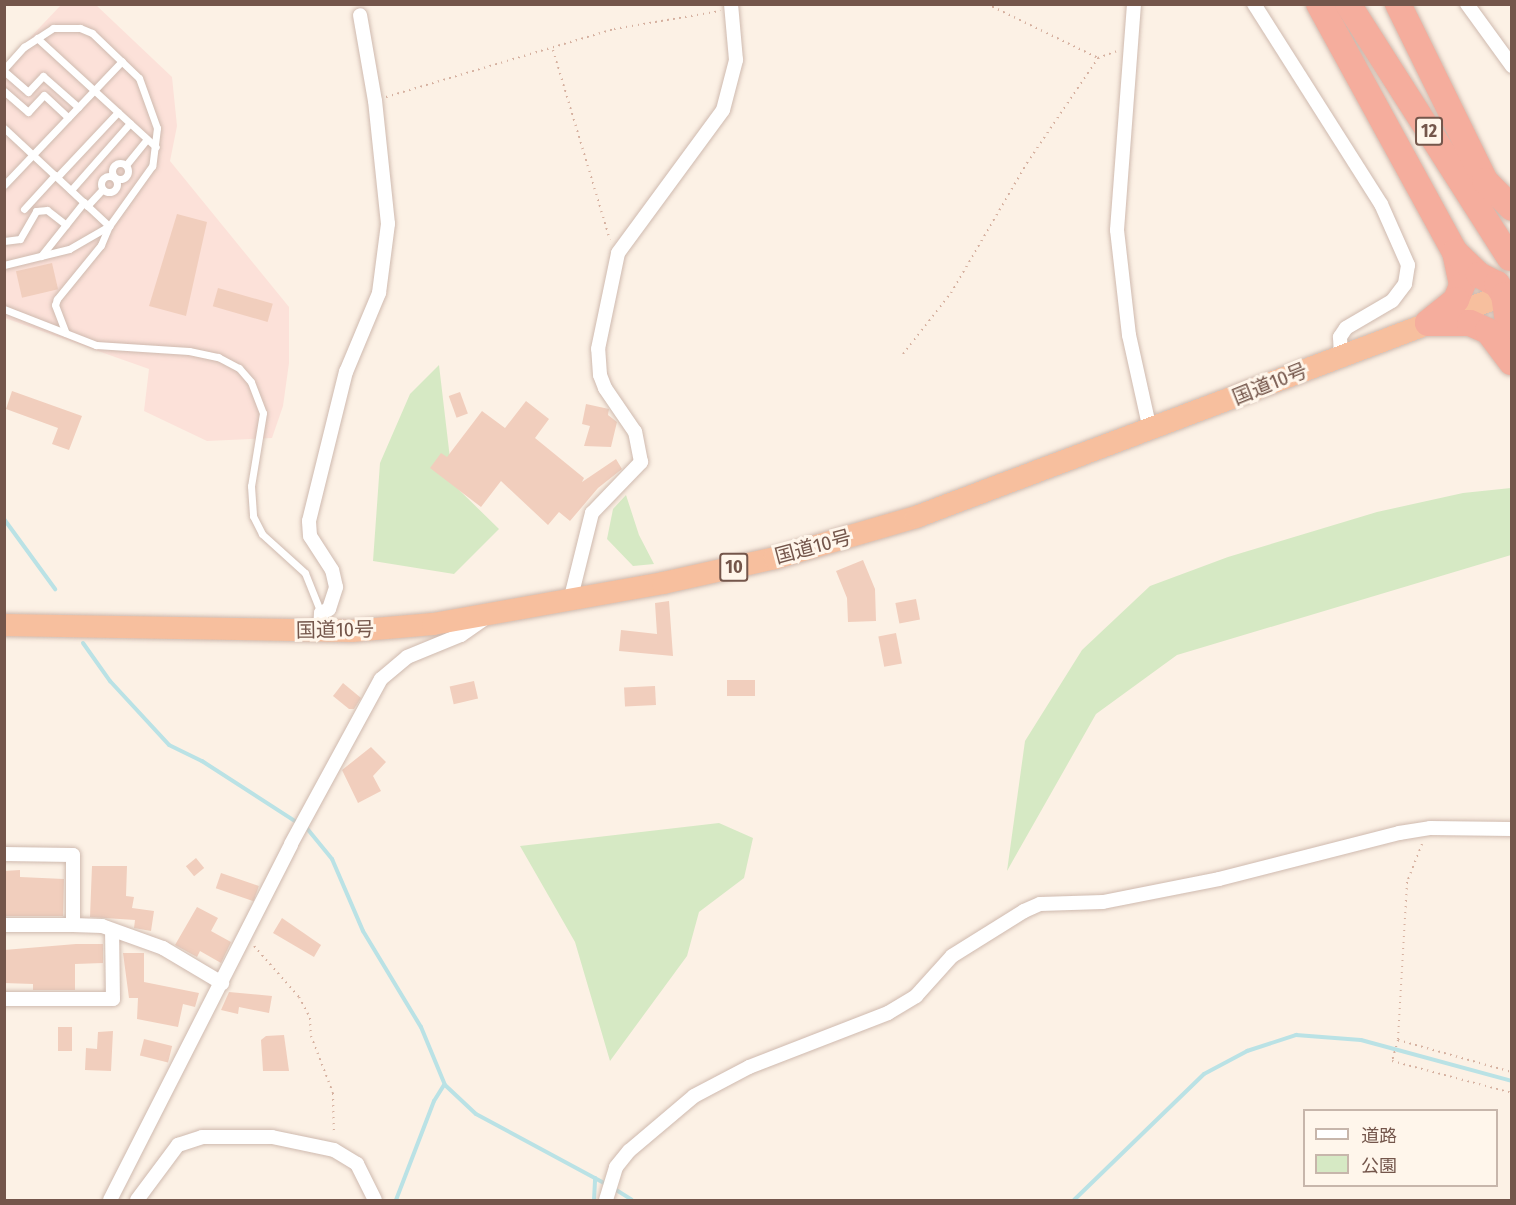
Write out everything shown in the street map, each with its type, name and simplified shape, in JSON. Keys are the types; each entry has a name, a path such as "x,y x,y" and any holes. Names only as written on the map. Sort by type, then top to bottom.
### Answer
{"highway":[{"path":"1319,4 1455,252 1462,285 1456,300 1428,323"},
{"name":"12","path":"1348,4 1510,258"},
{"path":"1398,4 1485,181 1512,208"},
{"path":"1455,252 1479,275 1497,284 1508,294 1512,349"},
{"name":"国道10号","path":"4,625 321,622 398,627 491,615 674,580 852,537 1150,430 1508,294"},
{"path":"1428,323 1470,323 1488,332 1512,362"}],"street":[{"path":"1134,4 1128,47 1119,254 1129,335 1150,430"},
{"path":"1254,4 1381,204 1408,265 1405,284 1392,301 1346,328 1340,337 1341,356"},
{"path":"1467,4 1512,66"},
{"path":"570,601 592,513 641,462 635,432 605,388 600,375 598,349 618,253 723,110 736,60 731,7"},
{"path":"321,622 329,609 336,587 332,570 310,536 309,521 346,372 368,325 386,254 388,224 375,101 360,15"},
{"path":"110,1200 246,938 291,844 381,679 407,657 461,635 491,615"},
{"path":"606,1200 616,1167 629,1151 694,1096 749,1067 888,1013 916,996 952,956 1024,911 1040,904 1103,902 1219,879 1357,843 1443,828 1512,829"},
{"path":"4,854 73,855 73,925"},
{"path":"4,926 73,925 112,931 163,948 222,983"},
{"path":"4,999 113,999 112,931"},
{"path":"137,1200 178,1145 202,1137 272,1137 334,1150 357,1164 375,1200"}],"lane":[{"path":"4,265 41,256 93,238 109,226 145,180 156,147 157,128 148,95 139,78 92,33 80,28 53,27 37,38 4,70 28,92 43,76 78,107"},
{"path":"37,38 156,147"},
{"path":"4,185 7,176 33,155 122,61"},
{"path":"4,90 28,112 44,95 69,117"},
{"path":"24,209 118,112"},
{"path":"71,190 130,123"},
{"path":"4,128 109,226"},
{"path":"41,256 66,225 103,189 105,177 127,176 126,165 147,139"},
{"path":"103,189 115,190 114,165 126,165"},
{"path":"27,191 35,198"},
{"path":"4,241 20,239 30,216 43,209 66,225"},
{"path":"66,333 55,304 57,298 101,245 109,226"},
{"path":"4,309 96,345 218,357 239,368 255,391 262,413 251,486 253,516 262,534 305,573 321,622"}],"path":[{"path":"987,4 1098,58"},
{"path":"375,101 553,50 614,29 731,7"},
{"path":"903,354 951,293 1027,163 1098,58 1128,47"},
{"path":"553,50 608,236 618,253"},
{"path":"1443,828 1419,846 1407,882 1398,1040 1392,1061 1512,1093"},
{"path":"246,938 299,997 310,1018 310,1036 333,1093 334,1150"},
{"path":"1398,1040 1512,1072"}],"shaded area":[{"path":"61,5 96,5 172,77 177,126 170,161 289,307 289,363 283,406 272,438 207,441 144,411 149,369 5,318 5,64"}],"green space":[{"path":"439,365 453,484 499,529 454,574 373,561 380,463 410,394"},
{"path":"1511,488 1511,555 1177,655 1096,714 1007,871 1025,741 1082,650 1150,586 1228,557 1377,512 1463,493"},
{"path":"626,495 639,535 654,564 633,566 607,539 613,509"},
{"path":"719,823 753,838 744,878 699,912 687,956 610,1061 575,942 520,846"}],"building":[{"path":"177,214 207,222 186,316 149,306"},
{"path":"52,263 58,289 22,298 16,271"},
{"path":"218,288 273,304 268,322 213,306"},
{"path":"12,391 82,416 69,450 52,444 58,428 6,409"},
{"path":"460,392 468,414 457,418 449,396"},
{"path":"526,401 549,419 535,438 584,478 582,482 616,459 622,469 598,488 570,521 559,512 548,525 501,481 481,507 430,468 441,453 447,457 482,411 505,428"},
{"path":"586,404 609,409 608,415 617,422 611,447 584,446 590,426 582,424"},
{"path":"863,560 875,589 876,621 848,622 847,598 836,571"},
{"path":"916,599 920,620 899,624 895,603"},
{"path":"669,601 673,656 619,651 621,630 657,634 655,603"},
{"path":"896,633 902,663 884,667 878,636"},
{"path":"727,680 755,680 755,696 727,696"},
{"path":"474,681 478,699 454,704 450,687"},
{"path":"343,683 361,698 354,709 349,709 333,696"},
{"path":"655,686 656,705 625,707 624,688"},
{"path":"371,747 386,762 373,776 381,791 358,803 342,770"},
{"path":"196,858 204,868 194,876 186,866"},
{"path":"92,866 127,866 126,896 134,897 132,908 154,911 151,931 134,928 135,920 90,917"},
{"path":"20,870 20,877 64,879 63,916 6,916 4,871"},
{"path":"221,873 259,886 254,901 216,888"},
{"path":"197,907 218,918 211,931 231,942 221,963 200,951 197,957 175,945"},
{"path":"282,918 321,945 314,957 273,933"},
{"path":"103,944 103,963 75,964 75,990 33,990 33,984 4,983 4,950"},
{"path":"123,953 144,953 144,982 199,993 195,1007 183,1004 178,1027 137,1019 138,998 129,998"},
{"path":"229,992 272,996 269,1013 239,1007 238,1014 221,1010"},
{"path":"58,1027 72,1027 72,1051 58,1051"},
{"path":"113,1031 111,1071 85,1070 86,1048 97,1049 98,1032"},
{"path":"284,1035 289,1071 263,1071 261,1040 266,1036"},
{"path":"144,1039 172,1046 168,1063 140,1055"}],"waterway":[{"path":"4,519 55,589"},
{"path":"83,643 110,681 169,745 202,761 298,823"},
{"path":"305,826 332,859 363,931 421,1027 445,1085 476,1114 606,1184"},
{"path":"1074,1200 1204,1074 1247,1051 1296,1035 1361,1040 1512,1081"},
{"path":"396,1200 434,1101 444,1085"},
{"path":"594,1200 595,1178"},
{"path":"613,1188 632,1200"}]}
